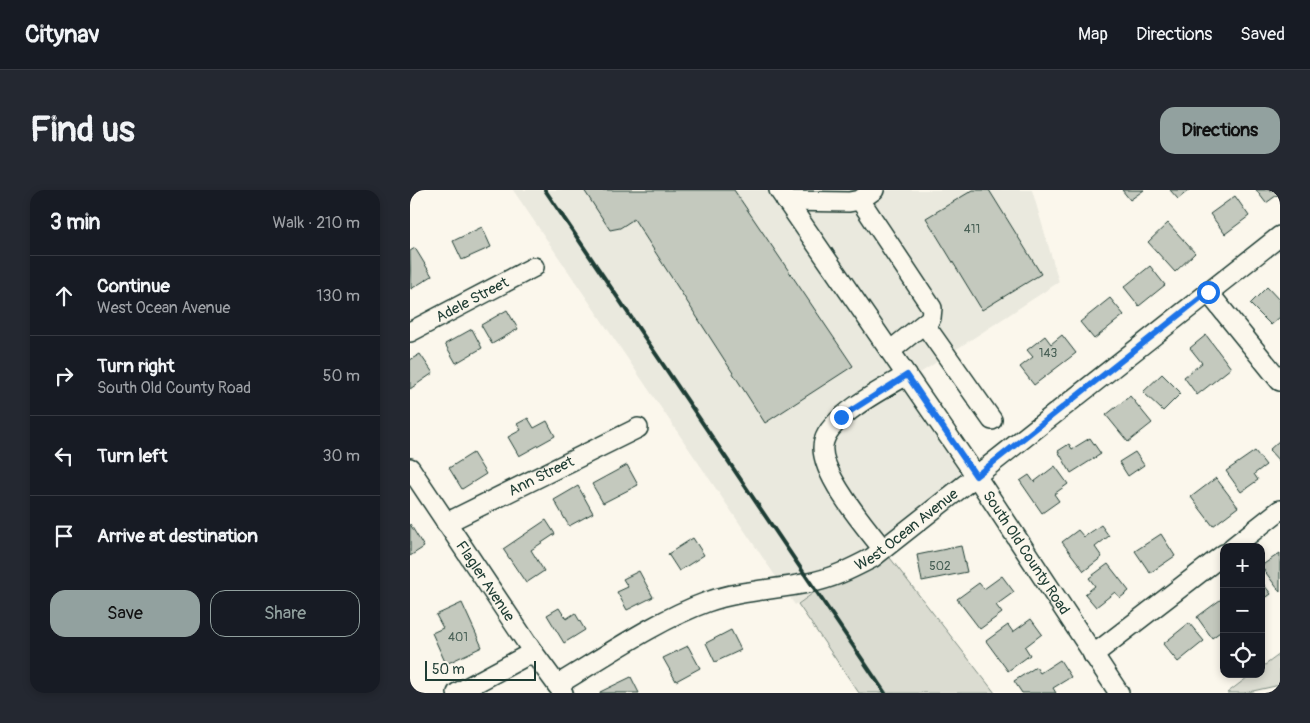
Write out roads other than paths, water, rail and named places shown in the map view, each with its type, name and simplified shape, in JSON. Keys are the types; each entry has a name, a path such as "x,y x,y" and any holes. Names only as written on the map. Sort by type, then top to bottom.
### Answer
{"street":[{"path":"783,196 849,202 867,195 932,308 932,318 890,351"},
{"name":"South Old County Road","path":"783,196 976,476 1119,693"},
{"name":"West Ocean Avenue","path":"560,689 683,612 738,592 810,583 842,573 872,558 1280,236"},
{"name":"Adele Street","path":"410,332 534,267"},
{"path":"1208,292 1280,382"},
{"path":"925,325 992,420"},
{"path":"883,549 840,491 822,455 824,440 841,417 907,375"},
{"name":"Ann Street","path":"446,523 638,428"},
{"name":"Flagler Avenue","path":"412,476 560,689"},
{"path":"1238,543 1280,510"},
{"path":"1093,655 1220,557"},
{"path":"457,693 533,652"}],"railway":[{"path":"545,190 885,693"}]}
